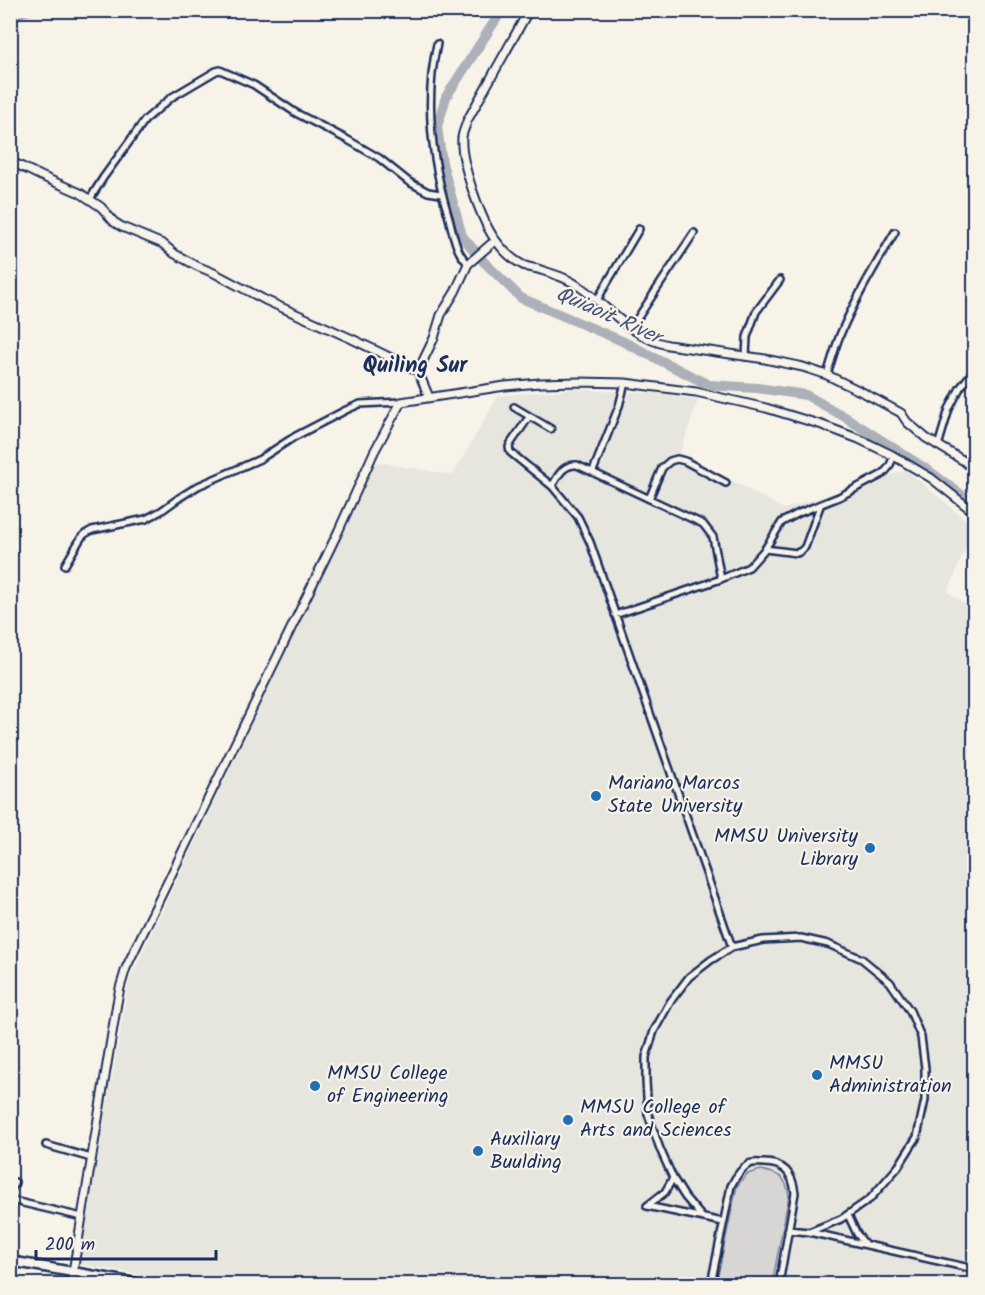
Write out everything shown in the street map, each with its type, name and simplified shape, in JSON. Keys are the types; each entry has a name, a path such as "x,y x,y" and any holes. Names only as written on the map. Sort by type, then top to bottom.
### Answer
{"main road":[{"path":"10,1261 141,1284"}],"street":[{"path":"529,10 467,121 462,138 465,163 479,209 493,243 522,265 564,278 579,286 631,328 659,344 803,367 826,375 901,413 907,422 926,438 975,470"},
{"path":"437,44 431,75 430,125 441,194 459,252 471,262"},
{"path":"90,199 145,120 172,97 218,70 254,85 296,113 379,158 409,183 428,192 441,194"},
{"path":"10,161 90,199 101,207 114,222 163,244 196,266 418,371 429,397"},
{"path":"597,300 639,230"},
{"path":"826,375 851,311 895,232"},
{"path":"631,328 694,233"},
{"path":"418,371 434,338 441,315 471,262 493,243"},
{"path":"746,357 747,337 756,312 780,280"},
{"path":"938,446 949,409 960,388 975,370"},
{"path":"65,565 85,534 93,530 146,519 198,486 260,459 294,437 360,404 401,402 540,383 625,383 696,392 766,408 860,439 931,478 975,512"},
{"path":"593,471 619,406 625,383"},
{"path":"71,1284 117,1003 126,968 338,532 374,452 401,402"},
{"path":"514,407 551,429"},
{"path":"529,417 511,442 510,452 552,486 578,517 590,542 732,947"},
{"path":"615,615 721,579 749,567 765,549 782,522 820,506 883,474 894,456"},
{"path":"649,499 662,468 670,461 677,459 686,461 726,483"},
{"path":"552,486 562,470 572,464 577,465 703,524 713,537 721,579"},
{"path":"765,549 801,552 820,506"},
{"path":"702,1217 673,1178 648,1114 646,1057 654,1031 670,1002 688,977 711,960 732,947 763,940 801,938 828,944 862,959 890,982 910,1011 921,1037 925,1068 925,1100 916,1137 898,1167 870,1199 841,1219 809,1232"},
{"path":"46,1145 91,1158"},
{"path":"711,1284 730,1186 738,1173 751,1163 771,1163 779,1166 789,1173 794,1182 795,1193 779,1284"},
{"path":"673,1178 665,1192 647,1206 723,1222"},
{"path":"10,1192 15,1182"},
{"path":"10,1200 82,1217"},
{"path":"848,1215 857,1234 867,1245"},
{"path":"788,1230 809,1232 975,1269"}],"shaded area":[{"name":"Mariano Marcos State University","path":"572,389 660,394 698,400 680,453 784,509 906,470 974,527 948,592 974,611 974,1284 196,1284 79,1264 129,981 376,462 453,475 498,396"},
{"path":"761,1170 781,1177 789,1195 772,1284 716,1284 737,1186 747,1174"}],"waterway":[{"name":"Quiaoit River","path":"10,16 29,10"},
{"name":"Quiaoit River","path":"502,10 446,97 437,127 442,163 462,236 484,262 521,298 622,341 709,385 757,388 806,395 929,471 974,504"}],"place":[{"name":"Mariano Marcos State University","path":"596,796"},
{"name":"MMSU University Library","path":"870,848"},
{"name":"MMSU Administration","path":"817,1075"},
{"name":"MMSU College of Engineering","path":"315,1086"},
{"name":"MMSU College of Arts and Sciences","path":"568,1120"},
{"name":"Auxiliary Buulding","path":"478,1151"}],"district":[{"name":"Quiling Sur","path":"415,366"}]}
